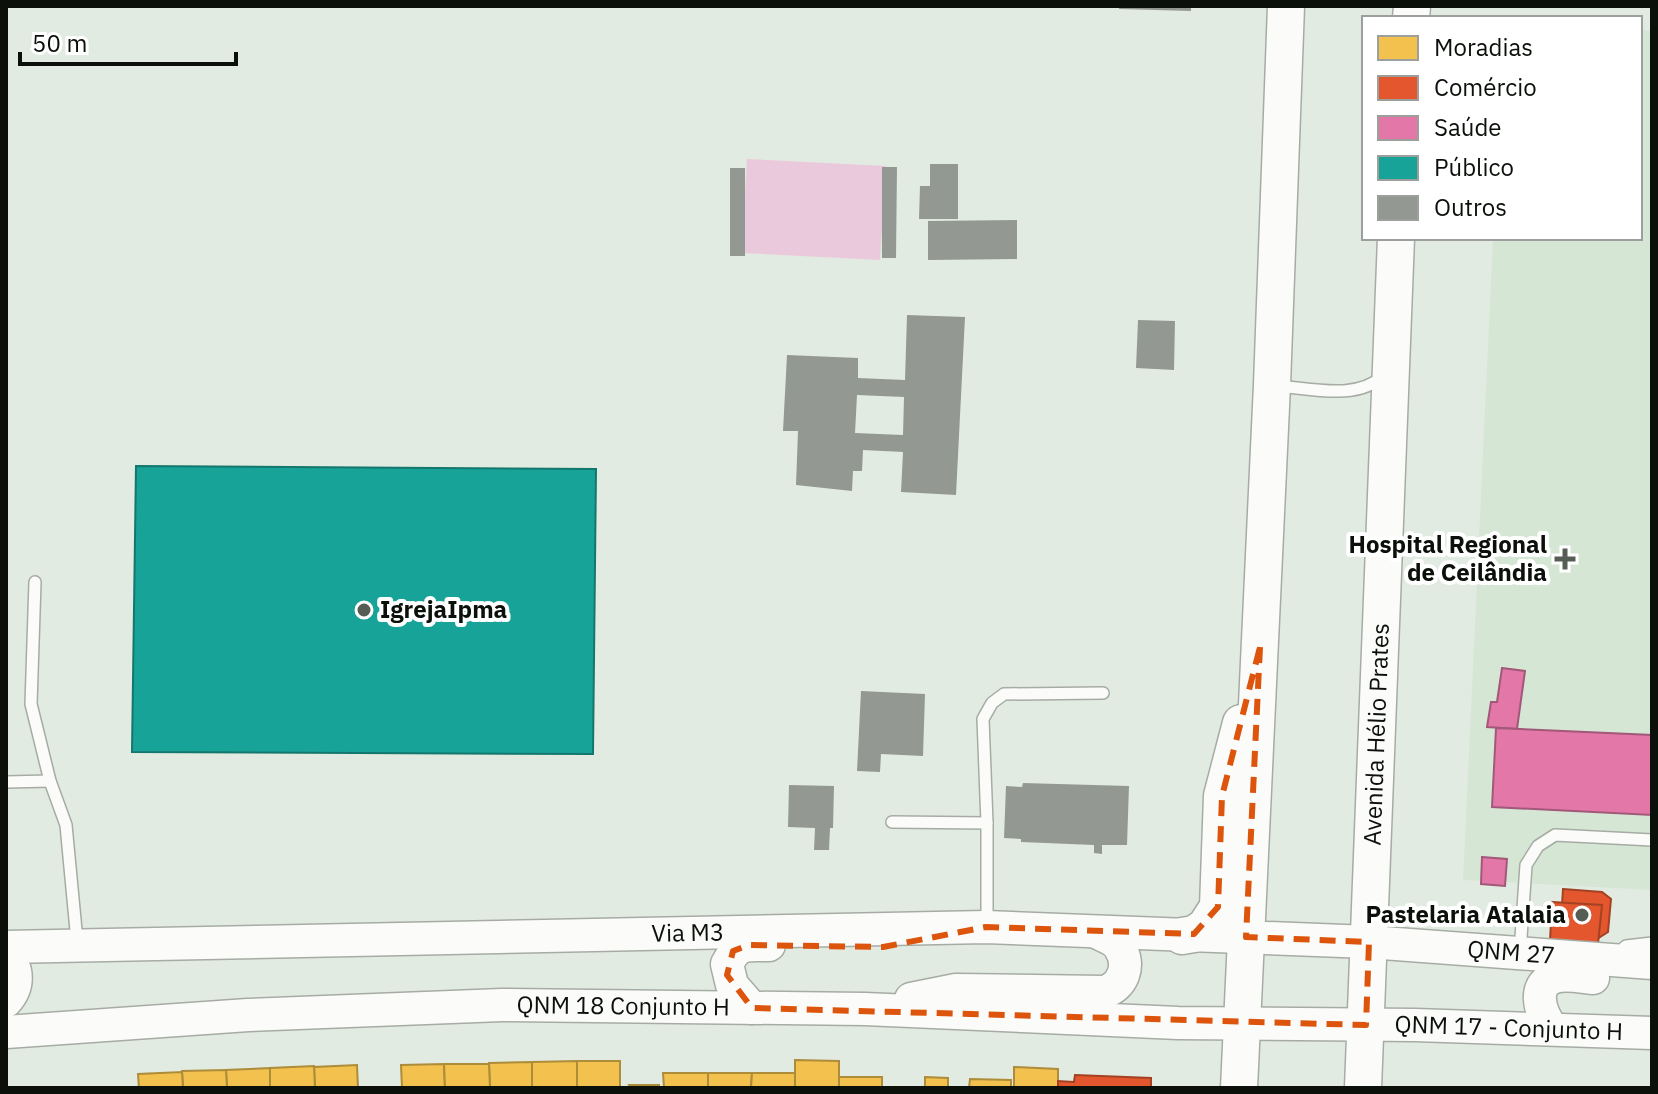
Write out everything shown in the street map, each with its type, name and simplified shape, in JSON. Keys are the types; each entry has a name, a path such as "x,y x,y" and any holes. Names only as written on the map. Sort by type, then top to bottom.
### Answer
{"main road":[{"path":"1239,1088 1272,385 1286,6"},
{"name":"Avenida Hélio Prates","path":"1363,1088 1396,240"},
{"path":"1182,936 1194,934 1205,927 1218,907 1222,796 1260,647"},
{"path":"752,1008 738,995 727,975 727,964 733,951 740,946 883,947 986,927"},
{"name":"Via M3","path":"6,947 986,927 1369,942"},
{"path":"865,1009 956,990 1113,990 1124,976 1125,961 1120,946 1098,933"},
{"name":"QNM 27","path":"1369,942 1652,963"},
{"path":"6,955 14,965 16,977 6,1001"},
{"path":"1553,1029 1540,1012 1539,1000 1540,991 1554,977 1563,975 1652,984"},
{"name":"QNM 18 Conjunto H","path":"6,1032 248,1015 502,1005 865,1009 1241,1023"},
{"path":"1241,1023 1366,1025"},
{"name":"QNM 17 - Conjunto H","path":"1366,1025 1652,1033"}],"lane":[{"path":"1272,385 1356,390 1373,384 1390,368"},
{"path":"35,582 31,704 50,781 66,825 77,946"},
{"path":"986,927 987,823 983,719 992,703 1004,694 1103,693"},
{"path":"6,782 50,781"},
{"path":"892,822 987,823"},
{"path":"1520,954 1526,865 1538,846 1555,835 1652,840"},
{"path":"1613,961 1626,946 1652,943"}],"highlighted area":[{"path":"1260,647 1246,937 1369,942 1366,1025 752,1008 727,975 733,951 749,945 883,947 986,927 1194,934 1218,907 1222,796"}],"shaded area":[{"name":"Hospital Regional de Ceilândia","path":"1642,30 1652,31 1652,890 1463,880 1493,240 1642,240"},
{"path":"747,159 886,166 880,260 742,253"}],"building: Moradias":[{"path":"795,1060 839,1061 839,1088 795,1088"},
{"path":"577,1061 577,1088 532,1088 532,1062"},
{"path":"577,1061 620,1061 620,1088 577,1088"},
{"path":"532,1062 532,1088 490,1088 489,1063"},
{"path":"444,1064 445,1088 402,1088 401,1065"},
{"path":"444,1064 489,1064 490,1088 445,1088"},
{"path":"357,1065 358,1088 315,1088 314,1067"},
{"path":"314,1066 315,1088 270,1088 270,1068"},
{"path":"1014,1067 1058,1069 1058,1088 1014,1088"},
{"path":"270,1068 270,1088 227,1088 226,1070"},
{"path":"226,1070 227,1088 183,1088 182,1071"},
{"path":"182,1072 183,1088 139,1088 138,1074"},
{"path":"663,1073 708,1073 708,1088 664,1088"},
{"path":"708,1073 752,1073 751,1088 708,1088"},
{"path":"752,1073 795,1073 795,1088 751,1088"},
{"path":"839,1077 882,1077 882,1088 839,1088"},
{"path":"925,1077 948,1078 948,1088 925,1088"},
{"path":"970,1079 1011,1080 1011,1088 969,1088"},
{"path":"659,1085 664,1088 620,1088"}],"building: Comércio":[{"path":"1563,889 1602,892 1611,899 1608,932 1597,939 1560,936"},
{"path":"1552,902 1602,905 1598,944 1550,941"},
{"path":"1075,1075 1151,1078 1151,1088 1058,1088 1058,1081 1074,1082"}],"building: Saúde":[{"path":"1502,668 1525,671 1517,729 1487,727 1491,702 1497,702"},
{"path":"1496,728 1652,735 1652,815 1492,807"},
{"path":"1482,857 1507,859 1505,886 1481,884"}],"building: Público":[{"name":"IgrejaIpma","path":"136,466 596,469 593,754 132,752"}],"building: Outros":[{"path":"1119,6 1191,6 1191,11 1119,9"},
{"path":"930,164 958,164 958,219 919,219 920,186 930,186"},
{"path":"882,167 897,167 896,258 882,258"},
{"path":"730,168 745,168 745,256 730,256"},
{"path":"1017,220 1017,259 928,260 928,221"},
{"path":"907,315 965,317 956,495 901,492 903,452 863,450 862,471 853,471 852,491 796,485 798,431 783,431 787,355 858,358 858,378 905,380","holes":["857,395 904,397 903,435 855,433"]},
{"path":"1138,320 1175,321 1174,370 1136,368"},
{"path":"861,691 925,694 923,756 881,754 880,772 857,771"},
{"path":"1023,783 1129,786 1127,845 1102,845 1102,854 1094,853 1094,845 1021,842 1021,839 1004,838 1006,786 1022,787"},
{"path":"789,785 834,786 829,850 814,850 815,828 788,827"}],"place":[{"name":"Hospital Regional de Ceilândia","path":"1565,559"},
{"name":"IgrejaIpma","path":"364,610"},
{"name":"Pastelaria Atalaia","path":"1582,915"}]}
